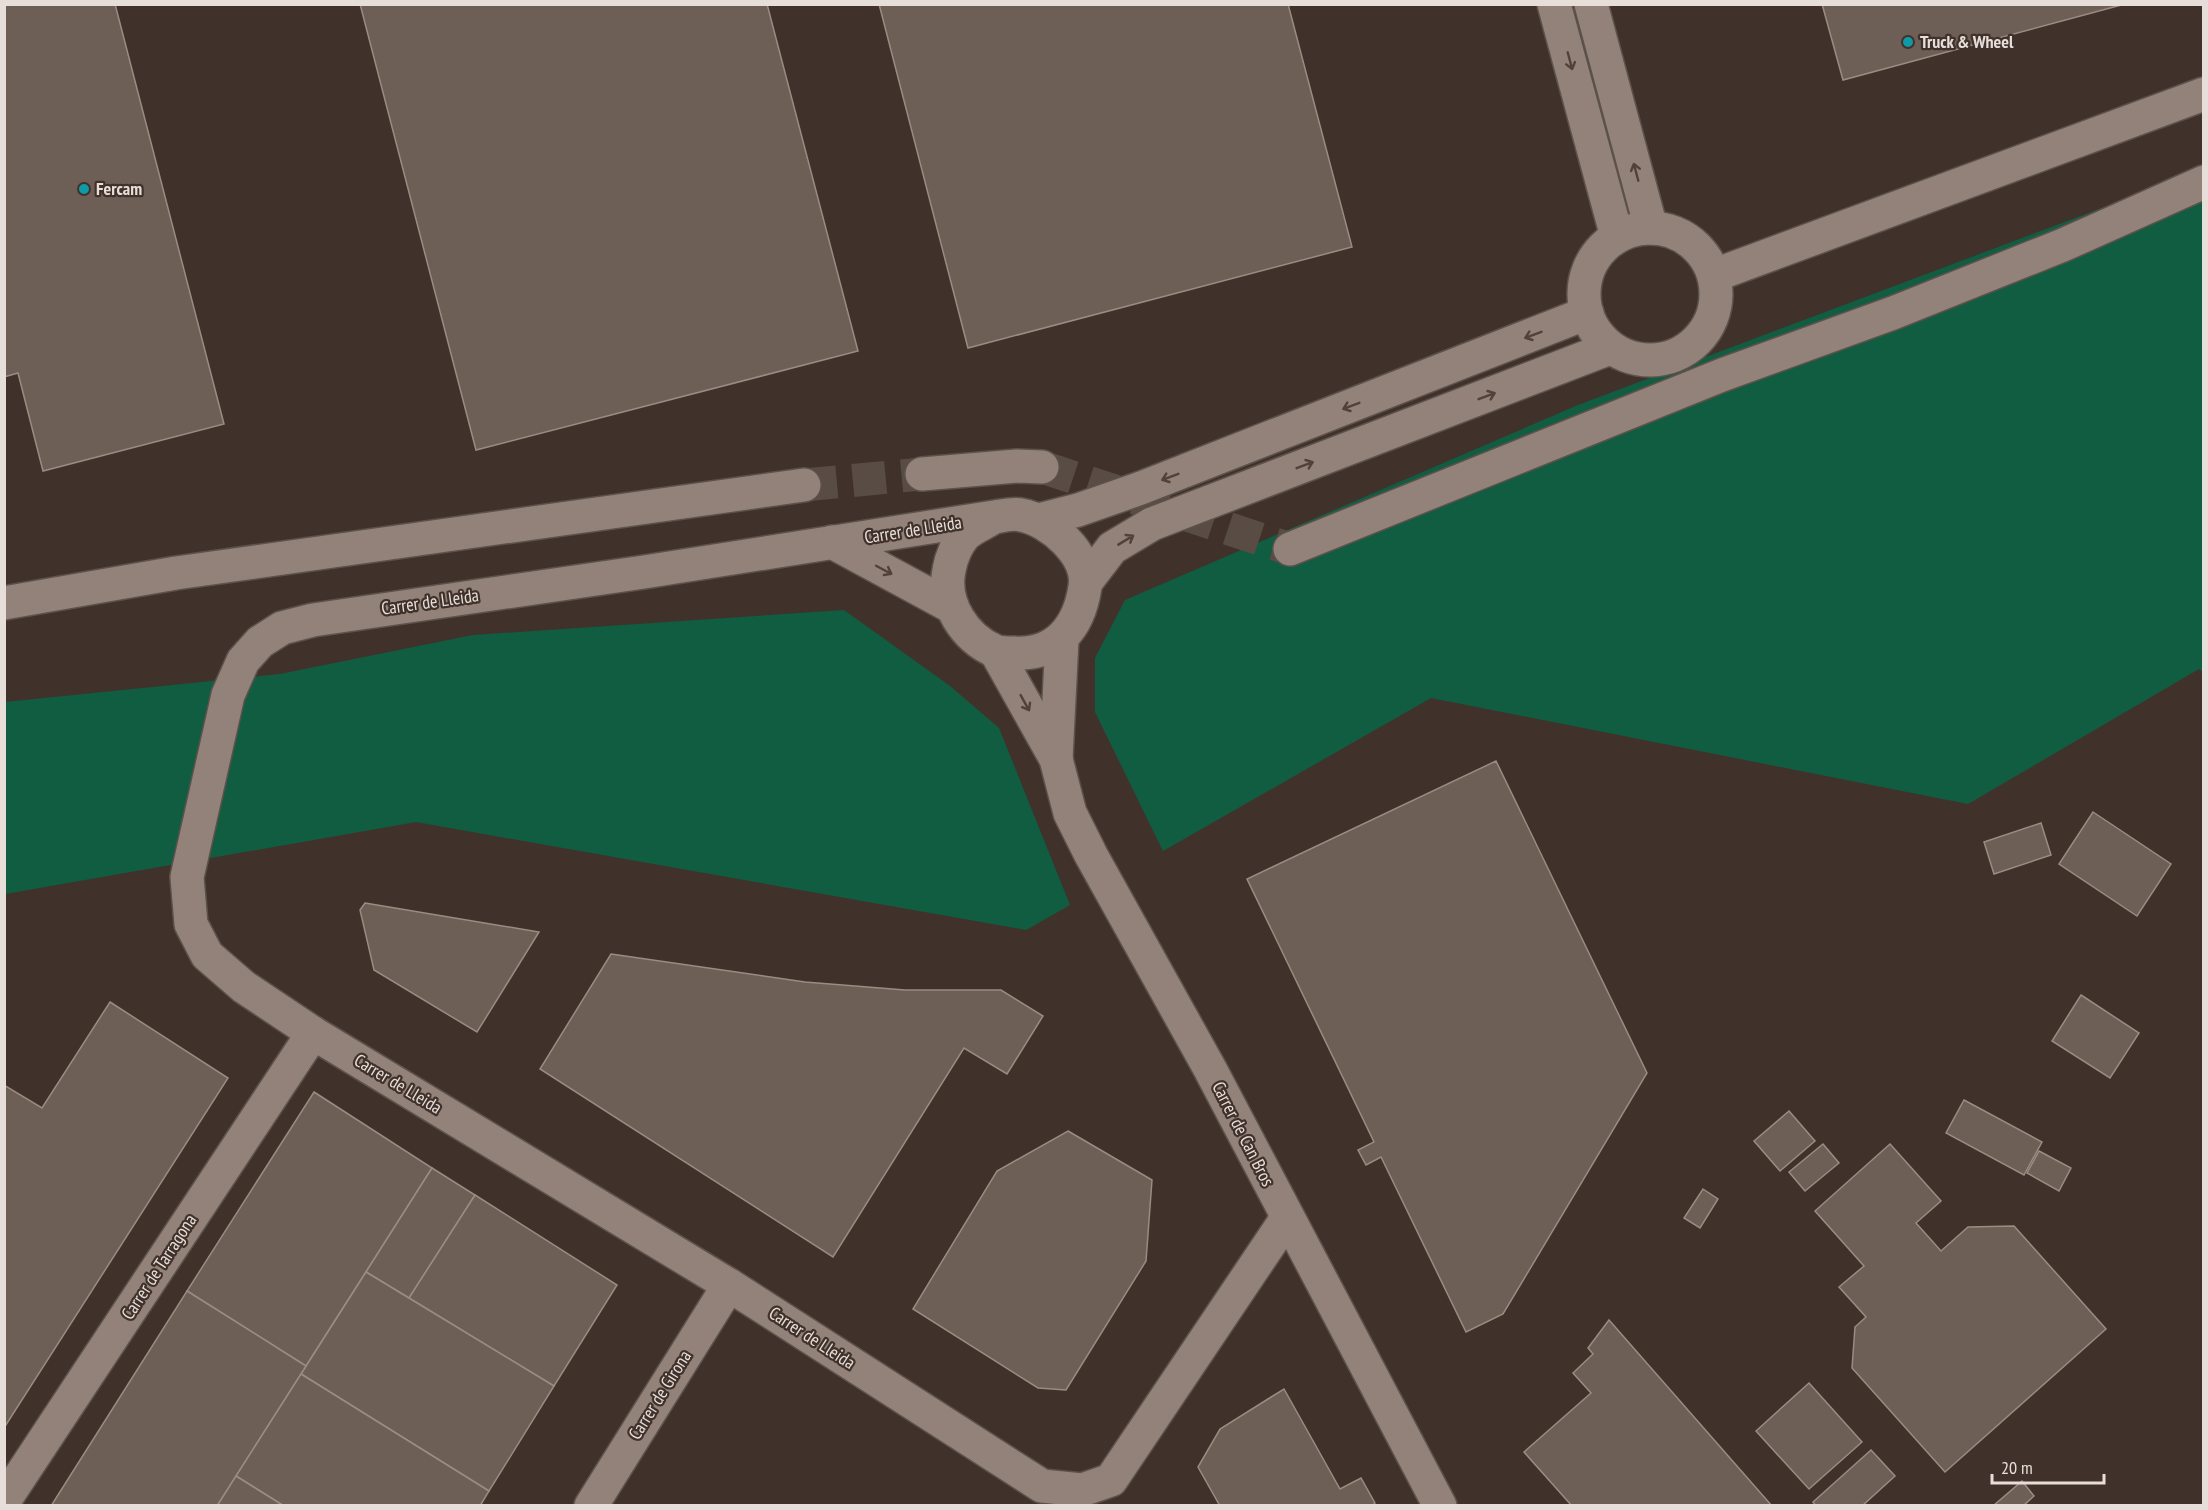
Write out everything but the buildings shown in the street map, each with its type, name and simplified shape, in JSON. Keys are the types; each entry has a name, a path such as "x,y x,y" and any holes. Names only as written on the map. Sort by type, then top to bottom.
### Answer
{"street":[{"path":"1554,4 1617,237"},
{"path":"1591,4 1651,228"},
{"path":"1715,275 2204,94"},
{"path":"1290,549 1722,375 1893,313 2063,245 2204,182"},
{"path":"1651,228 1679,234 1695,244 1707,258 1715,275 1717,294 1714,312 1706,330 1693,345 1676,355 1657,360 1637,359 1610,348 1592,325 1587,314 1584,288 1589,269 1600,250 1617,237 1637,229 1651,228"},
{"path":"1039,520 1078,510 1141,488 1587,314"},
{"path":"1086,582 1112,548 1152,524 1610,348"},
{"path":"922,474 1017,466 1042,467"},
{"path":"4,603 176,573 804,485"},
{"path":"1019,514 1039,520 1071,544 1081,562 1086,582 1083,603 1075,621 1062,640 1027,654 996,652 966,631 952,607 946,582 951,557 965,535 994,518 1019,514"},
{"name":"Carrer de Lleida","path":"994,518 313,620 282,628 260,642 243,661 225,706 187,877 191,924 207,955 244,987 313,1032 729,1285 1042,1486 1082,1490 1111,1480 1287,1218"},
{"name":"Carrer de Lleida","path":"832,542 952,607"},
{"name":"Carrer de Can Bros","path":"1056,759 1062,640"},
{"name":"Carrer de Can Bros","path":"996,652 1056,759 1070,813 1210,1069 1440,1506"},
{"name":"Carrer de Tarragona","path":"4,1502 313,1032"},
{"name":"Carrer de Girona","path":"591,1506 729,1285"}],"green space":[{"path":"2203,170 2203,672 2199,669 1968,804 1431,698 1163,851 1095,712 1095,658 1125,600 1578,405"},
{"path":"844,610 950,686 999,728 1070,905 1026,930 416,822 5,894 5,702 280,674 473,635"}],"tunnel":[{"path":"1042,467 1290,549"},
{"path":"804,485 922,474"}],"place":[{"name":"Truck & Wheel","path":"1908,42"},
{"name":"Fercam","path":"84,189"}]}
